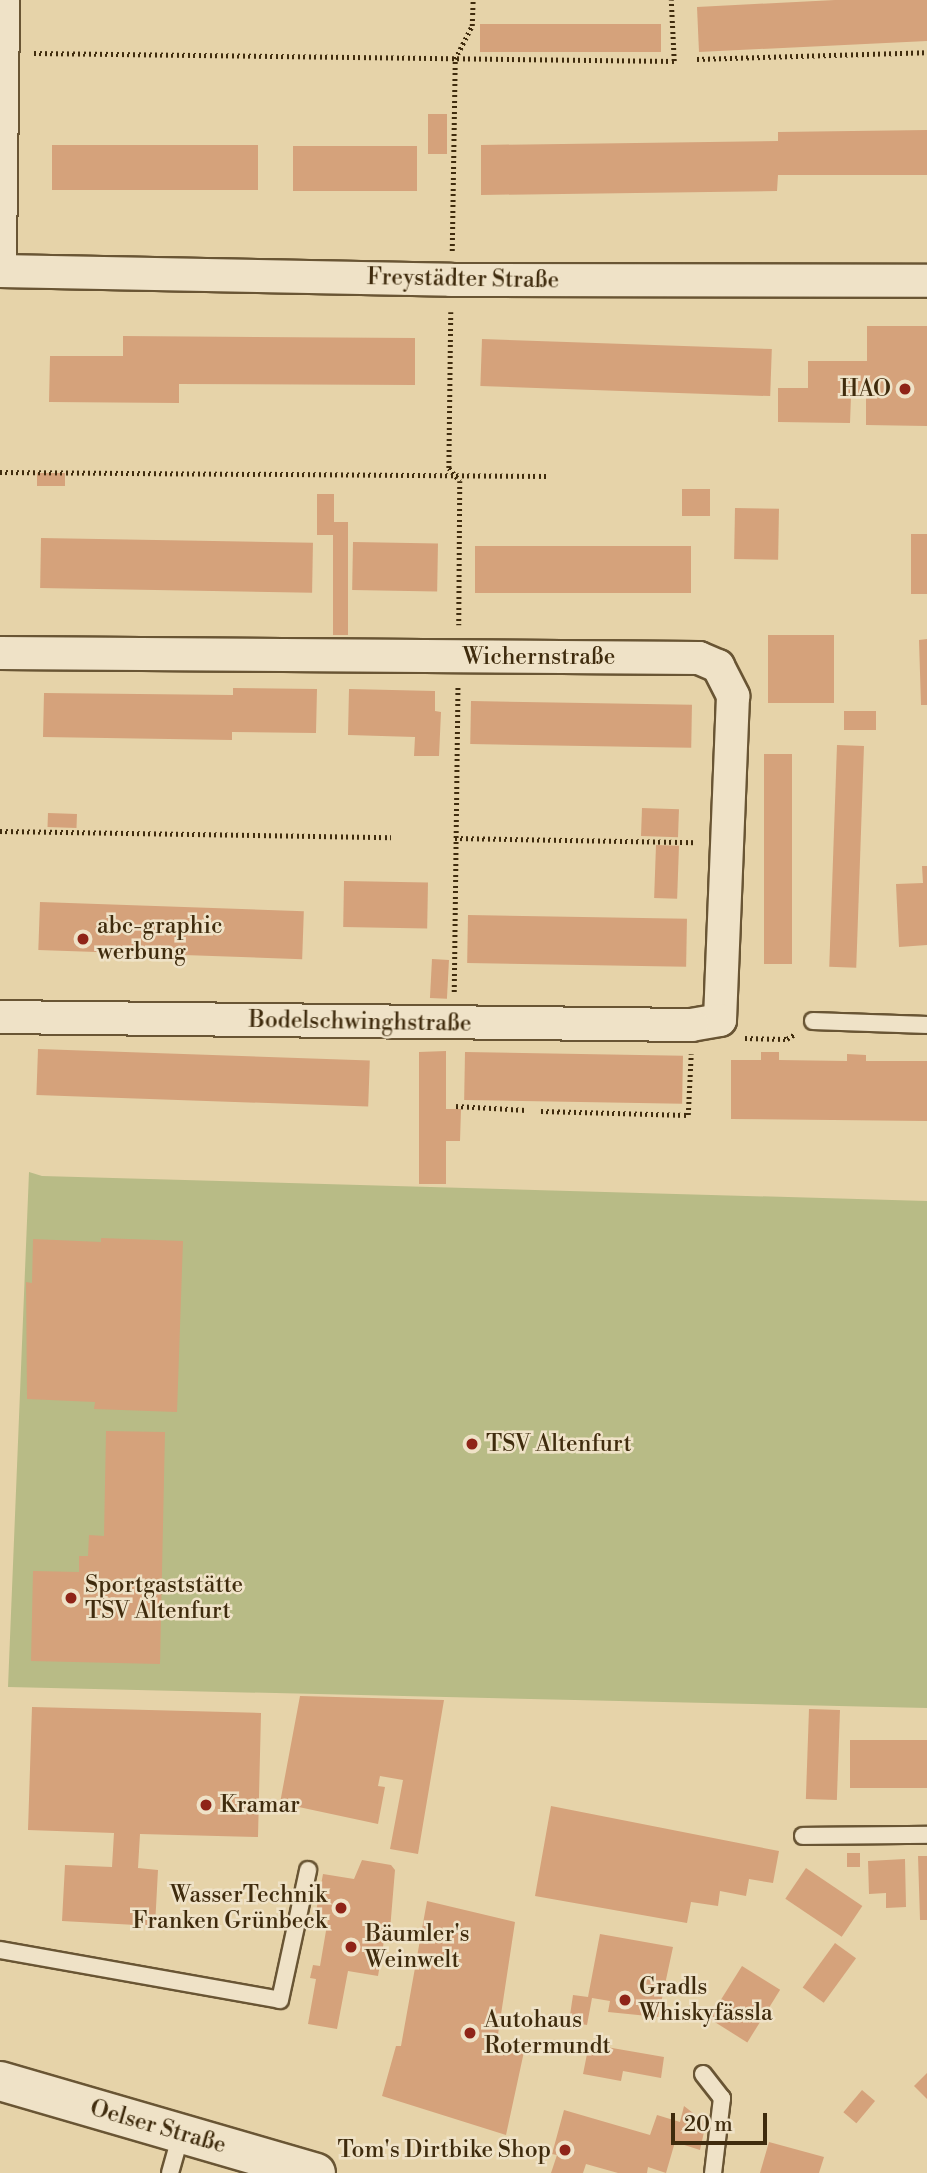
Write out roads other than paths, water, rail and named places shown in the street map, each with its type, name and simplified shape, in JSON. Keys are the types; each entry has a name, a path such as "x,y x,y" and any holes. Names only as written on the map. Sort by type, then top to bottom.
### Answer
{"main road":[{"name":"Oelser Straße","path":"0,2081 316,2173"}],"street":[{"path":"0,257 3,0"},
{"name":"Freystädter Straße","path":"0,271 451,280 927,281"},
{"name":"Wichernstraße","path":"0,653 699,658 718,666 733,696 730,843 706,1022"},
{"name":"Bodelschwinghstraße","path":"0,1017 453,1023 706,1022"}],"lane":[{"path":"813,1021 927,1025"},
{"path":"803,1836 927,1835"},
{"path":"0,1950 280,2000 308,1870"},
{"path":"703,2074 722,2098 713,2173"},
{"path":"170,2173 181,2134"}],"place":[{"name":"HAO","path":"905,389"},
{"name":"abc-graphic werbung","path":"83,939"},
{"name":"TSV Altenfurt","path":"472,1444"},
{"name":"Sportgaststätte TSV Altenfurt","path":"71,1598"},
{"name":"Kramar","path":"206,1805"},
{"name":"WasserTechnik Franken Grünbeck","path":"341,1908"},
{"name":"Bäumler's Weinwelt","path":"351,1947"},
{"name":"Gradls Whiskyfässla","path":"625,2000"},
{"name":"Autohaus Rotermundt","path":"470,2033"},
{"name":"Tom's Dirtbike Shop","path":"565,2150"}]}
